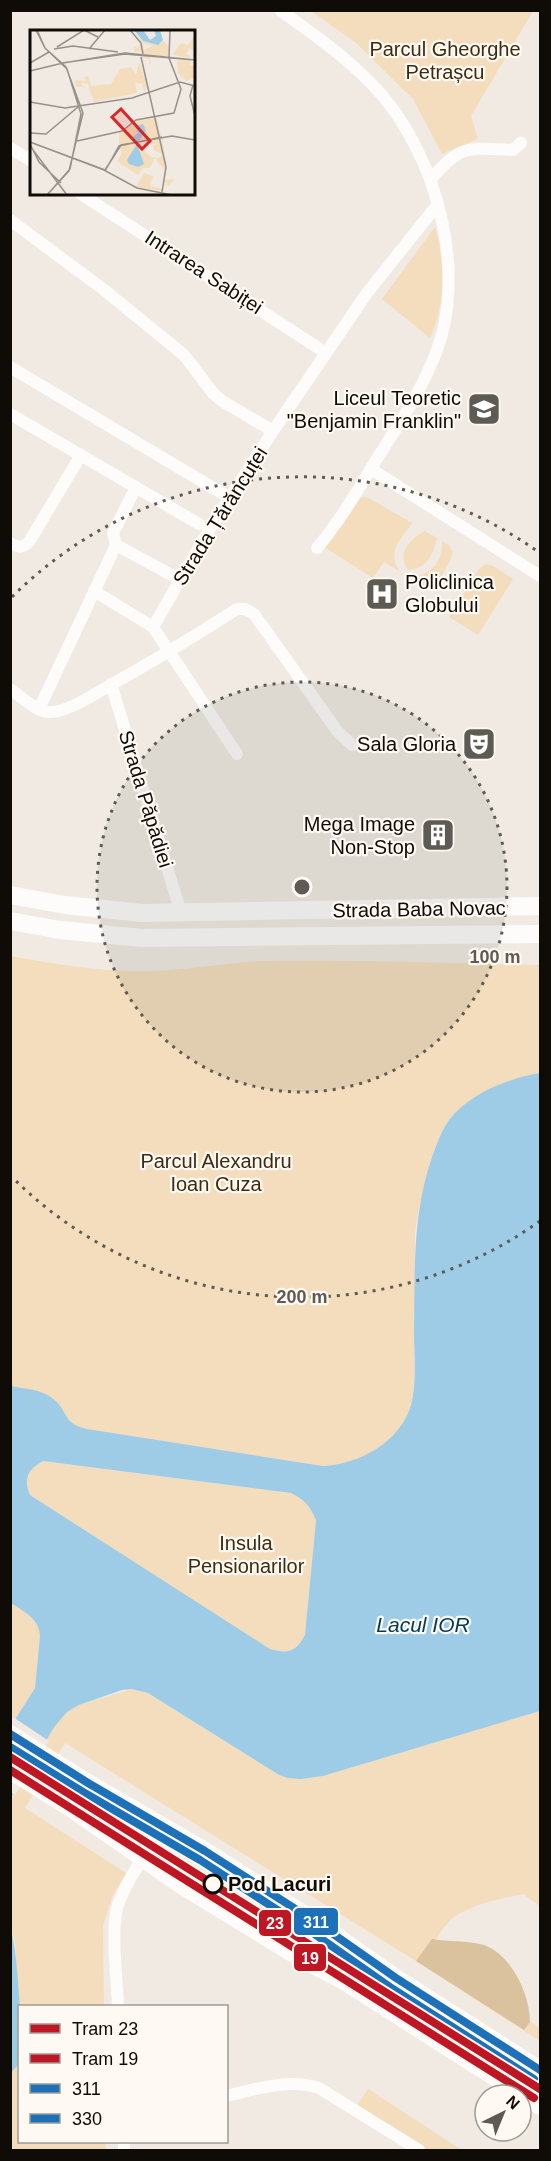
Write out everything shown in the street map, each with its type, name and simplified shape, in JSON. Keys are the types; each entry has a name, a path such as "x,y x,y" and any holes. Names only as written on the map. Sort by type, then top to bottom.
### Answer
{"main road":[{"name":"Strada Baba Novac","path":"10,895 105,910 142,913 540,906"},
{"name":"Strada Baba Novac","path":"10,921 60,930 142,938 540,934"},
{"path":"10,1734 88,1783 205,1851 540,2070"},
{"path":"10,1770 71,1808 143,1859 299,1957 344,1981 540,2106"}],"street":[{"path":"280,10 344,57 381,94 412,136 431,179 438,204 448,271 444,324 438,348 417,394 371,469 317,548"},
{"path":"431,179 451,158 465,151 487,147 513,150 521,143"},
{"path":"10,148 30,160"},
{"name":"Intrarea Sabiței","path":"83,195 326,352"},
{"name":"Strada Țărăncuței","path":"153,627 179,579 326,352 367,293 438,204"},
{"path":"10,220 103,289 184,355 222,401 273,431"},
{"path":"10,367 230,498"},
{"name":"Strada Țărăncuței","path":"10,414 200,524"},
{"path":"10,543 18,548 24,547 29,542 81,455"},
{"path":"371,469 540,576"},
{"path":"39,709 116,544 113,533 136,487"},
{"path":"116,544 179,579"},
{"path":"94,591 153,627 237,754"},
{"path":"10,689 39,709 55,712 83,700 169,652 237,609 245,609 254,615 338,732 352,745"},
{"name":"Strada Păpădiei","path":"111,684 182,913"},
{"path":"118,2005 116,1911 123,1892 164,1828"},
{"path":"228,2096 288,2083 308,2084 319,2088 419,2151"}],"green space":[{"name":"Parcul Gheorghe Petrașcu","path":"311,11 533,11 471,116 478,139 442,154 413,99 355,42"},
{"path":"435,227 441,254 442,283 439,312 430,338 382,299"},
{"path":"367,497 412,523 395,551 394,557 399,571 384,562 373,578 324,547 357,498"},
{"path":"425,531 437,538 433,550 424,564 408,570 403,558 406,547"},
{"path":"442,541 449,545 453,552 433,591 410,578 424,574 434,566 440,556"},
{"path":"486,564 513,579 478,635 449,617 479,569"},
{"name":"Parcul Alexandru Ioan Cuza","path":"10,956 78,967 129,971 177,970 268,961 540,965 540,1073 519,1078 501,1086 483,1095 453,1116 444,1128 432,1156 419,1207 415,1234 413,1393 404,1421 386,1442 375,1450 350,1461 323,1466 82,1428 71,1422 55,1401 46,1394 11,1386"},
{"name":"Insula Pensionarilor","path":"43,1461 291,1493 300,1498 309,1507 316,1520 305,1635 302,1641 295,1648 287,1651 270,1649 30,1495 27,1484 28,1475"},
{"path":"11,1603 34,1620 40,1636 35,1688 11,1726"},
{"path":"132,1689 148,1693 279,1775 301,1779 323,1776 540,1711 540,1906 523,1894 473,1907 448,1923 427,1956 540,2028 540,2041 416,1961 65,1743 25,1808 126,1873 112,1897 103,1926 104,2005 18,2005 15,1941 10,1927 10,1797 55,1726 67,1712 79,1705"},
{"path":"18,2062 18,2143 106,2143 106,2150 11,2150 10,2073"},
{"path":"368,2089 462,2150 426,2150 356,2107"}],"shaded area":[{"path":"432,1939 484,1945 503,1957 518,1977 527,2000 530,2022 524,2030 416,1961"}],"water":[{"name":"Lacul IOR","path":"540,1073 540,1711 323,1776 301,1779 279,1775 148,1693 132,1689 122,1690 79,1705 67,1712 55,1726 11,1797 11,1726 35,1688 40,1636 34,1620 11,1603 11,1386 48,1395 61,1407 69,1420 87,1429 323,1466 351,1461 377,1449 398,1430 406,1418 413,1396 418,1222 426,1179 439,1138 449,1120 468,1102 503,1083","holes":["43,1461 291,1493 306,1504 316,1520 305,1635 295,1648 282,1651 270,1649 30,1495 27,1479 30,1471"]},
{"path":"10,1927 13,1936 19,2005 18,2064 11,2073"}],"pier":[{"path":"13,1717 49,1741 15,1795 10,1792 10,1721"}],"tram line":[{"name":"23","path":"10,1757 540,2089"},
{"name":"19","path":"10,1770 534,2098"}],"transit line":[{"name":"311","path":"10,1734 88,1783 205,1851 540,2070"},
{"name":"330","path":"10,1747 200,1860 313,1933 390,1987 534,2079"}],"place":[{"name":"Liceul Teoretic \"Benjamin Franklin\"","path":"484,409"},
{"name":"Policlinica Globului","path":"382,594"},
{"name":"Sala Gloria","path":"479,744"},
{"name":"Mega Image Non-Stop","path":"438,835"},
{"name":"Pod Lacuri","path":"213,1884"}]}
